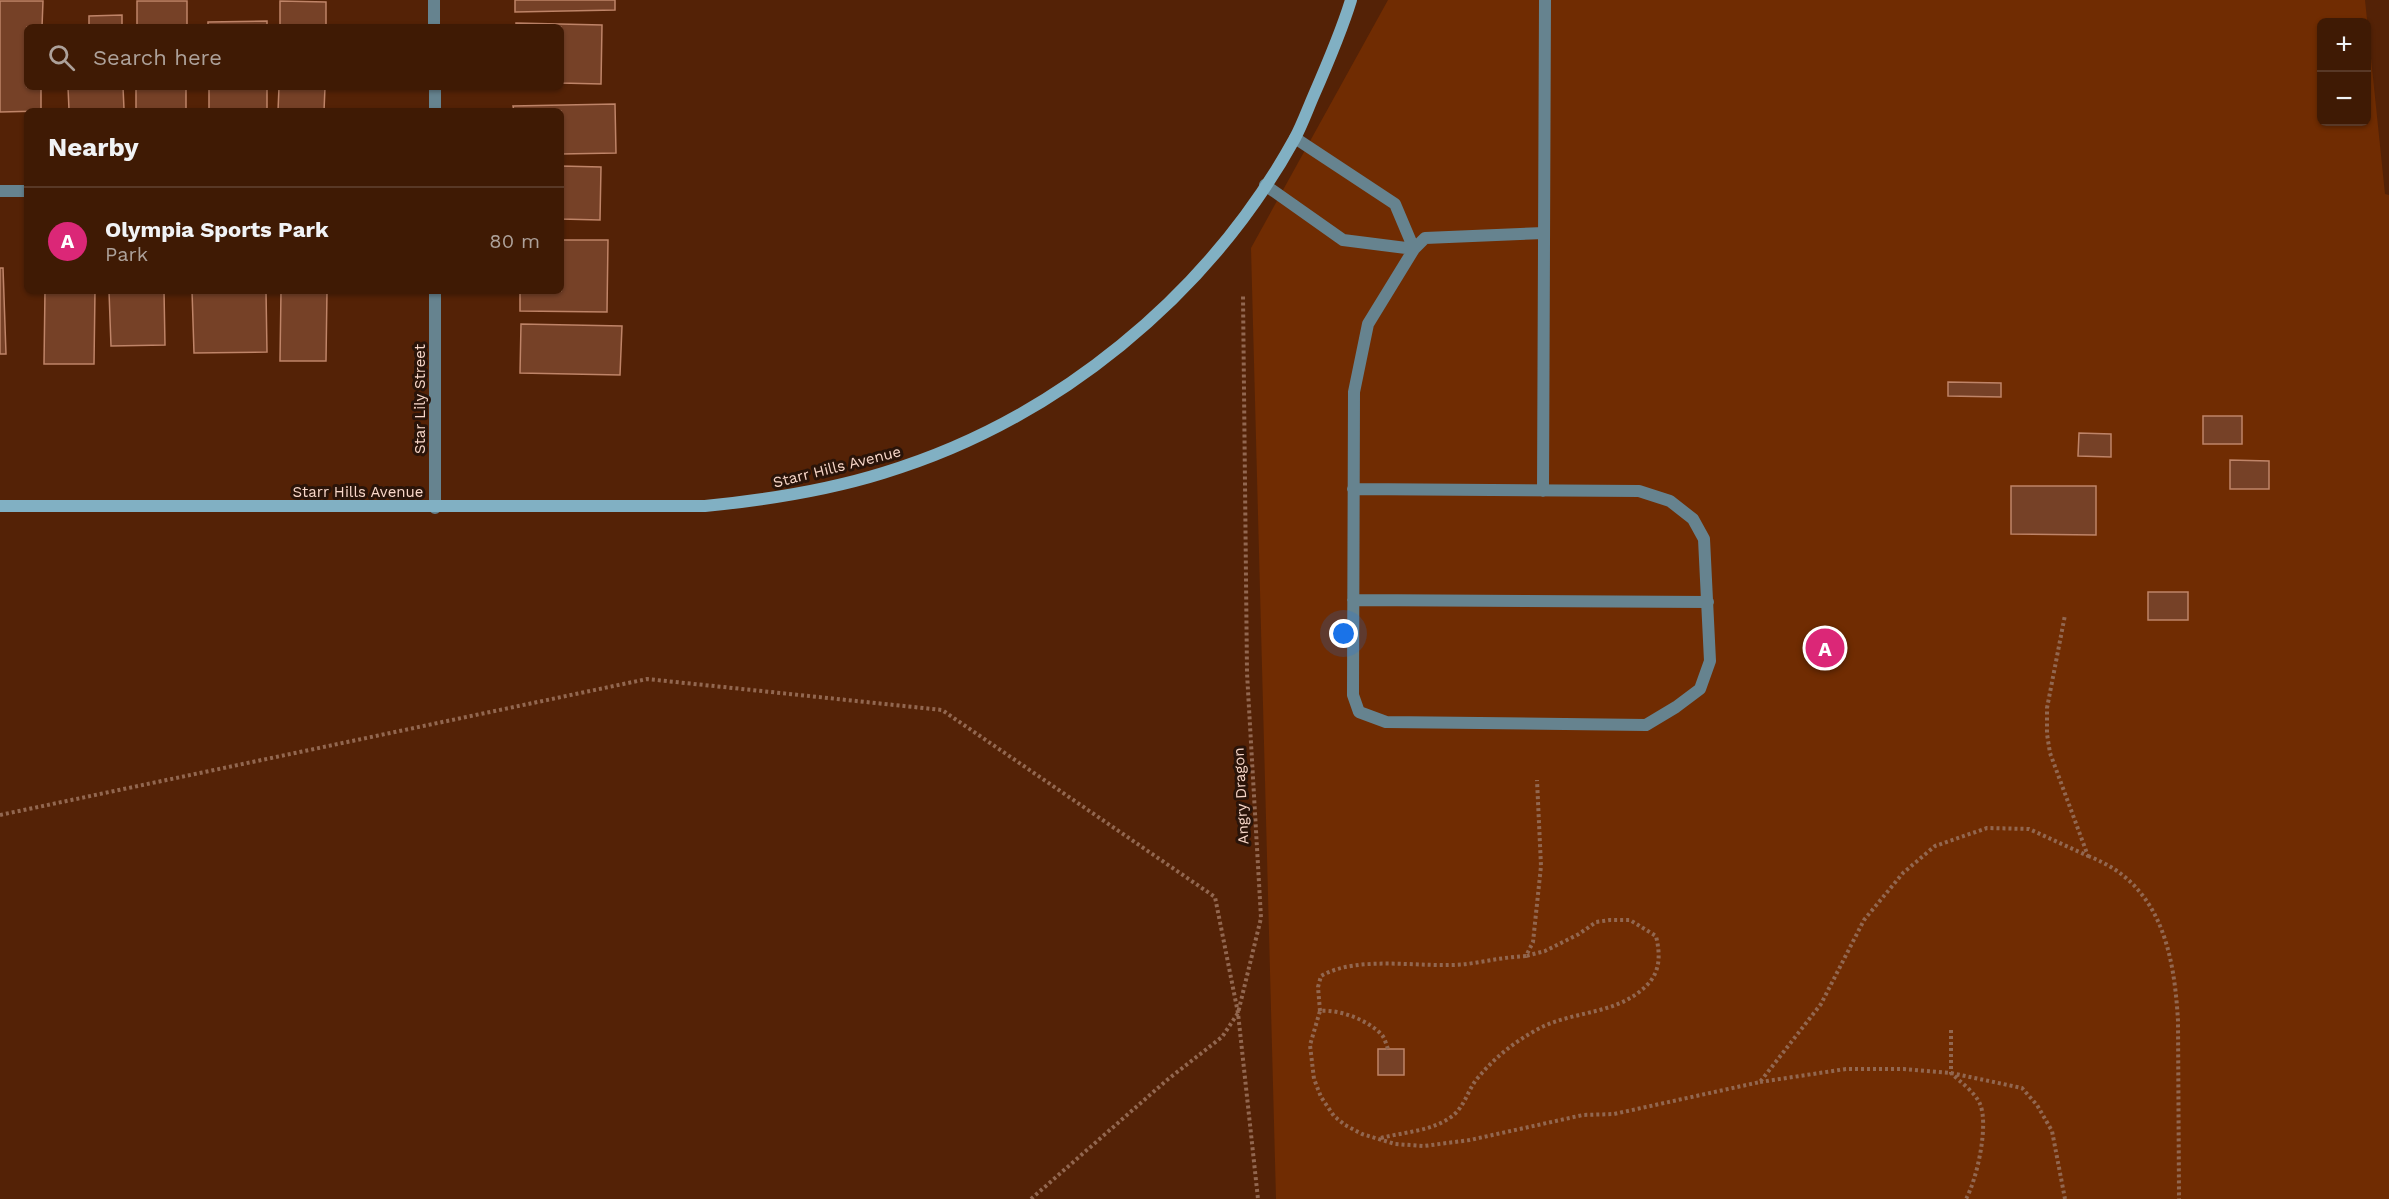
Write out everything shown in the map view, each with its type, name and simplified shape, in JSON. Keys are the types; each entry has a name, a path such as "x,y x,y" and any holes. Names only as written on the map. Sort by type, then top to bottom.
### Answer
{"street":[{"path":"434,0 434,24"},
{"name":"Starr Hills Avenue","path":"0,506 435,508 705,506 758,501 828,488 884,473 937,454 989,431 1037,405 1118,348 1194,276 1230,234 1295,138 1339,37 1351,0"},
{"path":"1543,491 1545,0"},
{"path":"435,90 435,108"},
{"path":"1295,138 1395,204 1414,249"},
{"path":"1265,185 1343,240 1414,249"},
{"path":"0,191 24,191"},
{"path":"1353,489 1640,491 1670,501 1693,519 1704,539 1710,662 1700,690 1646,725 1386,722 1359,712 1353,695 1353,489 1354,392 1368,324 1414,249 1425,238 1544,233"},
{"name":"Star Lily Street","path":"435,294 435,508"},
{"path":"1353,600 1708,602"}],"path":[{"name":"Angry Dragon","path":"1031,1199 1167,1080 1222,1038 1238,1013 1261,918 1247,673 1243,295"},
{"path":"2065,615 2047,708 2047,734 2050,753 2088,856"},
{"path":"0,815 647,679 942,710 1215,897 1238,1013 1258,1199"},
{"path":"1526,956 1533,942 1541,866 1537,780"},
{"path":"1760,1082 1821,1004 1864,920 1903,873 1935,846 1988,828 2029,829 2107,863 2128,877 2144,894 2164,936 2176,993 2178,1021 2179,1199"},
{"path":"1379,1139 1422,1129 1451,1117 1466,1101 1475,1082 1504,1050 1554,1021 1610,1008 1632,997 1650,982 1658,968 1660,952 1656,936 1630,920 1596,922 1579,934 1545,951 1526,956 1466,964 1386,964 1332,970 1321,976 1318,987 1320,1011 1310,1045 1314,1078 1321,1097 1334,1116 1362,1134 1395,1144 1424,1146 1583,1115 1614,1114 1760,1082 1846,1069 1904,1069 1951,1073 2022,1088 2037,1105 2052,1131 2065,1199"},
{"path":"1320,1011 1333,1010 1366,1024 1383,1036 1388,1048"},
{"path":"1952,1030 1951,1073 1970,1090 1980,1104 1983,1127 1974,1185 1966,1199"}],"shaded area":[{"path":"1388,0 2365,0 2367,18 2317,18 2317,126 2371,126 2371,58 2385,194 2389,195 2389,1199 1276,1199 1251,248"}],"building":[{"path":"515,0 615,0 615,10 515,12"},
{"path":"0,1 43,1 42,24 24,24 24,90 41,90 41,108 0,112"},
{"path":"137,1 187,1 187,24 137,24"},
{"path":"280,1 326,2 326,24 280,24"},
{"path":"122,15 122,24 89,24 89,16"},
{"path":"267,21 267,24 208,24 208,22"},
{"path":"564,24 602,25 601,84 564,83"},
{"path":"68,90 123,90 124,108 69,108"},
{"path":"136,90 186,90 186,108 136,108"},
{"path":"209,90 267,90 267,108 209,108"},
{"path":"279,90 325,90 324,108 278,108"},
{"path":"615,104 616,153 564,154 564,108 513,108 513,106"},
{"path":"564,166 601,167 600,220 564,219"},
{"path":"564,240 608,240 607,312 520,311 520,294 564,294"},
{"path":"0,268 3,268 6,354 0,354"},
{"path":"45,294 95,294 94,364 44,364"},
{"path":"109,294 164,294 165,345 111,346"},
{"path":"192,294 266,294 267,352 194,353"},
{"path":"281,294 327,294 326,361 280,361"},
{"path":"521,324 622,326 620,375 520,373"},
{"path":"1948,382 2001,383 2001,397 1948,396"},
{"path":"2203,416 2242,416 2242,444 2203,444"},
{"path":"2079,433 2111,434 2111,457 2078,456"},
{"path":"2230,460 2269,461 2269,489 2230,489"},
{"path":"2011,486 2096,486 2096,535 2011,534"},
{"path":"2148,592 2188,592 2188,620 2148,620"},
{"path":"1378,1049 1404,1049 1404,1075 1378,1075"}],"place":[{"name":"Olympia Sports Park","path":"1825,648"}]}
